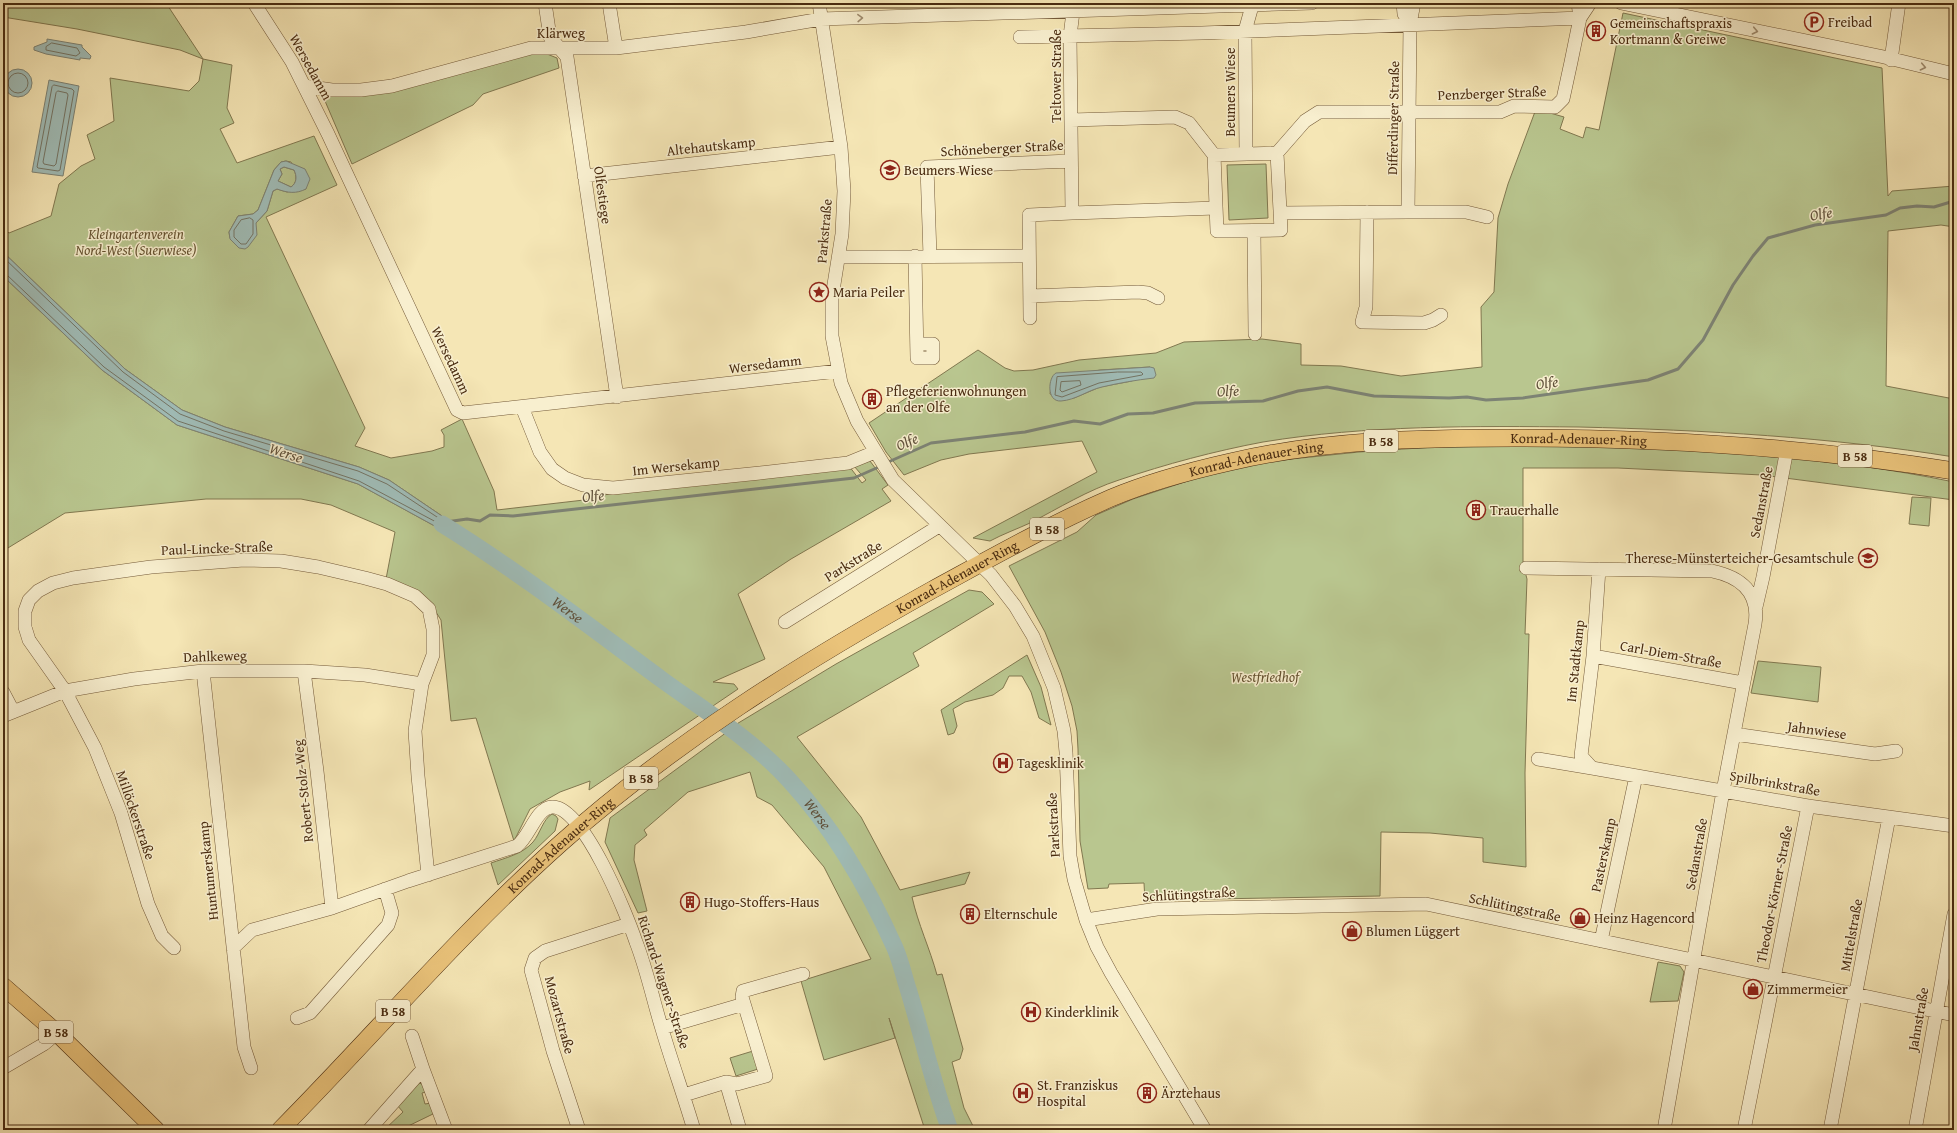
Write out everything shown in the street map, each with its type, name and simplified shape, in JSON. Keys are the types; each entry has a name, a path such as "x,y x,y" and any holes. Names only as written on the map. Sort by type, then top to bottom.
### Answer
{"main road":[{"name":"Konrad-Adenauer-Ring","path":"280,1130 508,892 580,827 651,769 735,708 860,630 1067,518 1114,496 1193,471 1258,456 1299,449 1382,441 1505,438 1655,441 1787,449 1853,456 1954,471"},
{"name":"B 58","path":"3,986 57,1033 156,1130"}],"street":[{"name":"Wersedamm","path":"254,3 292,62 304,86 457,410 463,413 522,407 838,371"},
{"name":"Olfestiege","path":"545,3 550,37 567,57 617,397"},
{"path":"609,3 616,48"},
{"name":"Parkstraße","path":"819,3 841,147 844,190 842,234 832,296 832,336 838,371 854,416 880,461 898,485 939,526 981,564 1010,600 1033,636 1056,694 1066,752 1070,856 1076,890 1086,920 1097,947 1111,973 1205,1130"},
{"name":"Klärweg","path":"304,86 332,90 361,90 392,86 531,48 616,48 746,32 821,19 968,9 1073,12 1142,6 1252,6 1312,3"},
{"name":"Differdinger Straße","path":"1403,3 1404,14 1410,24"},
{"name":"Differdinger Straße","path":"1408,212 1410,24 1414,3"},
{"name":"Penzberger Straße","path":"1408,111 1500,112 1514,106 1555,107 1563,99 1580,18 1578,3"},
{"name":"Penzberger Straße","path":"1580,18 1590,3"},
{"path":"1621,3 1954,74"},
{"path":"1891,60 1899,3"},
{"name":"Beumers Wiese","path":"1235,6 1245,31"},
{"name":"Beumers Wiese","path":"1246,154 1245,31 1252,6"},
{"name":"Teltower Straße","path":"1072,213 1070,36 1073,12"},
{"path":"1020,37 1245,31 1580,18"},
{"path":"1277,153 1305,121 1319,112 1408,111"},
{"name":"Beumers Wiese","path":"1071,120 1175,117 1189,123 1214,155 1217,231 1281,230 1277,153 1214,155"},
{"name":"Altehautskamp","path":"584,176 841,147"},
{"name":"Schöneberger Straße","path":"930,256 926,167 1071,161"},
{"path":"1030,318 1029,215 1216,208"},
{"path":"1367,212 1366,307 1362,322 1424,323 1433,320 1440,315"},
{"path":"1280,213 1466,212 1487,217"},
{"path":"1254,231 1255,334"},
{"path":"915,256 917,344"},
{"path":"838,258 1029,256"},
{"path":"1030,296 1138,292 1148,293 1158,298"},
{"name":"Im Wersekamp","path":"522,407 540,452 552,470 565,478 583,484 613,488 848,463 880,461"},
{"name":"Sedanstraße","path":"1664,1130 1723,791 1755,624 1756,607 1764,578 1787,449"},
{"name":"Parkstraße","path":"785,622 939,526"},
{"name":"Paul-Lincke-Straße","path":"65,691 29,640 25,627 25,611 27,605 29,600 38,591 53,583 73,578 151,567 244,560 281,561 318,567 373,580 415,596 429,609 433,628 433,655 422,684"},
{"path":"1526,568 1599,570 1690,569 1719,572 1741,582 1750,593 1756,607"},
{"name":"Im Stadtkamp","path":"1592,768 1581,756 1593,656 1599,570"},
{"name":"Carl-Diem-Straße","path":"1593,656 1743,683"},
{"name":"Dahlkeweg","path":"3,692 8,713 65,691 134,679 203,671 304,671 365,675 422,684"},
{"name":"Huntumerskamp","path":"203,671 232,948 244,1047 251,1068"},
{"name":"Robert-Stolz-Weg","path":"304,671 318,771 332,908"},
{"path":"422,684 415,731 428,875"},
{"name":"Millöckerstraße","path":"65,691 95,748 121,813 148,904 162,936 174,948"},
{"name":"Jahnwiese","path":"1734,734 1875,754 1896,751"},
{"name":"Spilbrinkstraße","path":"1538,759 1808,806 1954,826"},
{"name":"Pasterskamp","path":"1601,941 1636,776"},
{"name":"Theodor-Körner-Straße","path":"1744,1130 1808,806"},
{"path":"232,948 252,930 332,908 385,889 518,846 528,835 541,813 549,808 559,808 568,812 580,827"},
{"name":"Mittelstraße","path":"1830,1130 1889,817"},
{"name":"Richard-Wagner-Straße","path":"580,827 598,855 629,924 643,963 694,1130"},
{"path":"297,1018 310,1013 388,925 392,912 385,889"},
{"name":"Schlütingstraße","path":"1086,920 1157,909 1426,904 1857,993 1954,1015"},
{"name":"Jahnstraße","path":"1915,1130 1954,914"},
{"path":"230,923 252,930"},
{"name":"Mozartstraße","path":"579,1130 554,1051 532,970 535,958 545,951 629,924"},
{"path":"684,1095 726,1082 737,1084 766,1076 742,995 745,990 802,974"},
{"path":"662,1028 744,1004"},
{"path":"3,1068 44,1044 57,1033"},
{"path":"412,1036 446,1130"},
{"path":"369,1130 423,1069"},
{"path":"726,1082 740,1130"}],"green space":[{"path":"3,3 166,3 203,59 180,50 77,29 3,17"},
{"path":"1623,13 1882,68 1888,196 1892,191 1954,186 1954,227 1941,225 1888,231 1886,386 1954,399 1954,457 1861,444 1673,430 1579,427 1460,427 1341,432 1263,442 1191,458 1119,480 1096,489 1030,523 990,541 973,538 1097,472 1082,441 969,454 941,460 904,475 886,452 869,423 978,350 1005,368 1014,371 1033,370 1079,360 1156,353 1184,342 1262,339 1301,344 1301,365 1341,366 1401,376 1482,367 1481,307 1494,292 1498,218 1508,184 1536,109 1564,117 1560,129 1583,138 1586,127 1599,130","holes":["1150,367 1132,381 1100,387 1074,398 1050,394 1052,379 1100,370"]},
{"path":"531,51 547,54 557,58 559,68 483,94 473,105 352,164 322,94"},
{"name":"Kleingartenverein Nord-West (Suerwiese)","path":"203,59 232,65 227,108 234,123 220,129 237,163 314,136 337,185 266,217 365,428 355,446 391,458 432,451 444,447 444,435 441,430 462,419 494,491 497,510 584,500 613,493 849,466 862,483 866,480 854,466 870,461 888,485 882,489 891,501 791,559 738,594 765,659 713,682 734,684 738,689 589,790 590,781 560,792 530,809 514,841 476,718 451,721 441,620 429,601 386,579 395,532 331,505 301,499 206,499 65,513 3,551 3,276 102,370 177,425 358,484 442,530 461,536 442,516 389,480 359,467 225,427 182,410 125,369 3,252 3,228 9,233 51,216 59,184 81,166 95,159 87,135 114,121 110,78 189,91 199,81","holes":["281,162 291,162 306,189 287,192 277,189 273,191 267,211 256,223 239,248 230,238 229,232 238,216 253,214 258,210 274,170"]},
{"path":"1266,164 1268,218 1229,220 1227,165"},
{"path":"284,167 294,170 295,172 295,181 291,187 278,181 282,174 280,169"},
{"name":"Westfriedhof","path":"1558,446 1657,449 1757,455 1856,465 1954,482 1954,500 1762,475 1618,468 1523,468 1523,564 1527,579 1525,634 1529,634 1525,773 1526,867 1483,862 1483,838 1430,833 1381,832 1380,896 1158,900 1145,902 1144,883 1109,884 1108,888 1088,889 1080,841 1077,731 1072,706 1061,672 1045,632 1009,566 1077,532 1096,515 1133,499 1215,472 1263,462 1359,452 1435,447"},
{"path":"1912,497 1931,498 1929,526 1909,524"},
{"path":"969,590 982,592 994,604 913,653 919,666 797,737 861,817 900,890 970,872 965,884 912,897 917,917 937,975 942,974 963,1049 960,1059 952,1062 964,1108 975,1130 954,1130 946,1108 908,972 896,941 874,896 854,860 832,826 794,778 765,750 735,725 836,664"},
{"path":"1027,655 1041,687 1051,725 1039,718 1031,692 1022,676 1009,676 1003,688 993,695 965,702 953,709 957,726 954,733 948,735 941,710"},
{"path":"1758,661 1821,667 1818,702 1751,693"},
{"path":"727,732 767,763 787,784 819,822 858,881 892,953 935,1099 946,1130 925,1130 889,1018 895,1038 824,1060 801,981 871,959 824,867 772,805 757,797 750,772 688,792 644,830 647,835 635,845 634,860 647,911 638,913 605,842 610,818"},
{"path":"552,814 558,819 555,831 498,885 491,863 514,855 529,846 535,839 546,819"},
{"path":"1658,962 1680,966 1684,972 1678,1001 1650,1002"},
{"path":"753,1051 758,1069 736,1076 730,1058"},
{"path":"419,1083 425,1085 426,1092 422,1093 425,1104 431,1103 435,1113 400,1130 384,1130 403,1112 397,1105"}],"water":[{"path":"47,39 82,45 82,47 91,56 90,59 80,58 80,60 46,54 34,50 34,47 47,42"},
{"path":"18,69 28,73 32,83 28,93 18,97 8,93 4,83 8,73"},
{"path":"49,80 79,86 63,176 32,172"},
{"path":"286,161 305,169 310,179 306,189 295,192 277,189 273,191 267,211 256,223 257,235 248,247 245,249 239,248 230,239 229,232 238,216 253,214 258,210 274,170 281,162","holes":["284,167 294,170 296,179 291,187 278,181 282,174 280,169"]},
{"path":"3,252 125,369 182,410 225,427 359,467 389,480 442,516 462,536 442,530 358,484 177,425 102,370 3,276"},
{"path":"1150,367 1154,368 1156,375 1154,378 1102,387 1077,397 1061,401 1053,398 1051,394 1051,379 1056,373"}],"waterway":[{"name":"Olfe","path":"886,463 931,443 1025,432 1074,421 1100,424 1128,414 1153,413 1195,403 1263,401 1298,391 1327,387 1374,396 1467,397 1486,400 1523,398 1648,380 1678,369 1703,340 1733,285 1753,256 1768,238 1815,225 1886,215 1900,208 1917,206 1934,207 1954,201"},
{"name":"Olfe","path":"446,522 467,519 480,521 490,515 513,516 854,478 881,466"},
{"name":"Werse","path":"442,524 526,580 745,739 776,766 822,819 849,860 874,903 895,948 901,964 938,1096 950,1130"}],"place":[{"name":"Freibad","path":"1814,22"},
{"name":"Gemeinschaftspraxis Kortmann & Greiwe","path":"1596,31"},
{"name":"Beumers Wiese","path":"890,170"},
{"name":"Maria Peiler","path":"819,292"},
{"name":"Pflegeferienwohnungen an der Olfe","path":"872,399"},
{"name":"Trauerhalle","path":"1476,510"},
{"name":"Therese-Münsterteicher-Gesamtschule","path":"1868,558"},
{"name":"Tagesklinik","path":"1003,763"},
{"name":"Hugo-Stoffers-Haus","path":"690,902"},
{"name":"Elternschule","path":"970,914"},
{"name":"Heinz Hagencord","path":"1580,918"},
{"name":"Blumen Lüggert","path":"1352,931"},
{"name":"Zimmermeier","path":"1753,989"},
{"name":"Kinderklinik","path":"1031,1012"},
{"name":"St. Franziskus Hospital","path":"1023,1093"},
{"name":"Ärztehaus","path":"1147,1093"}]}
